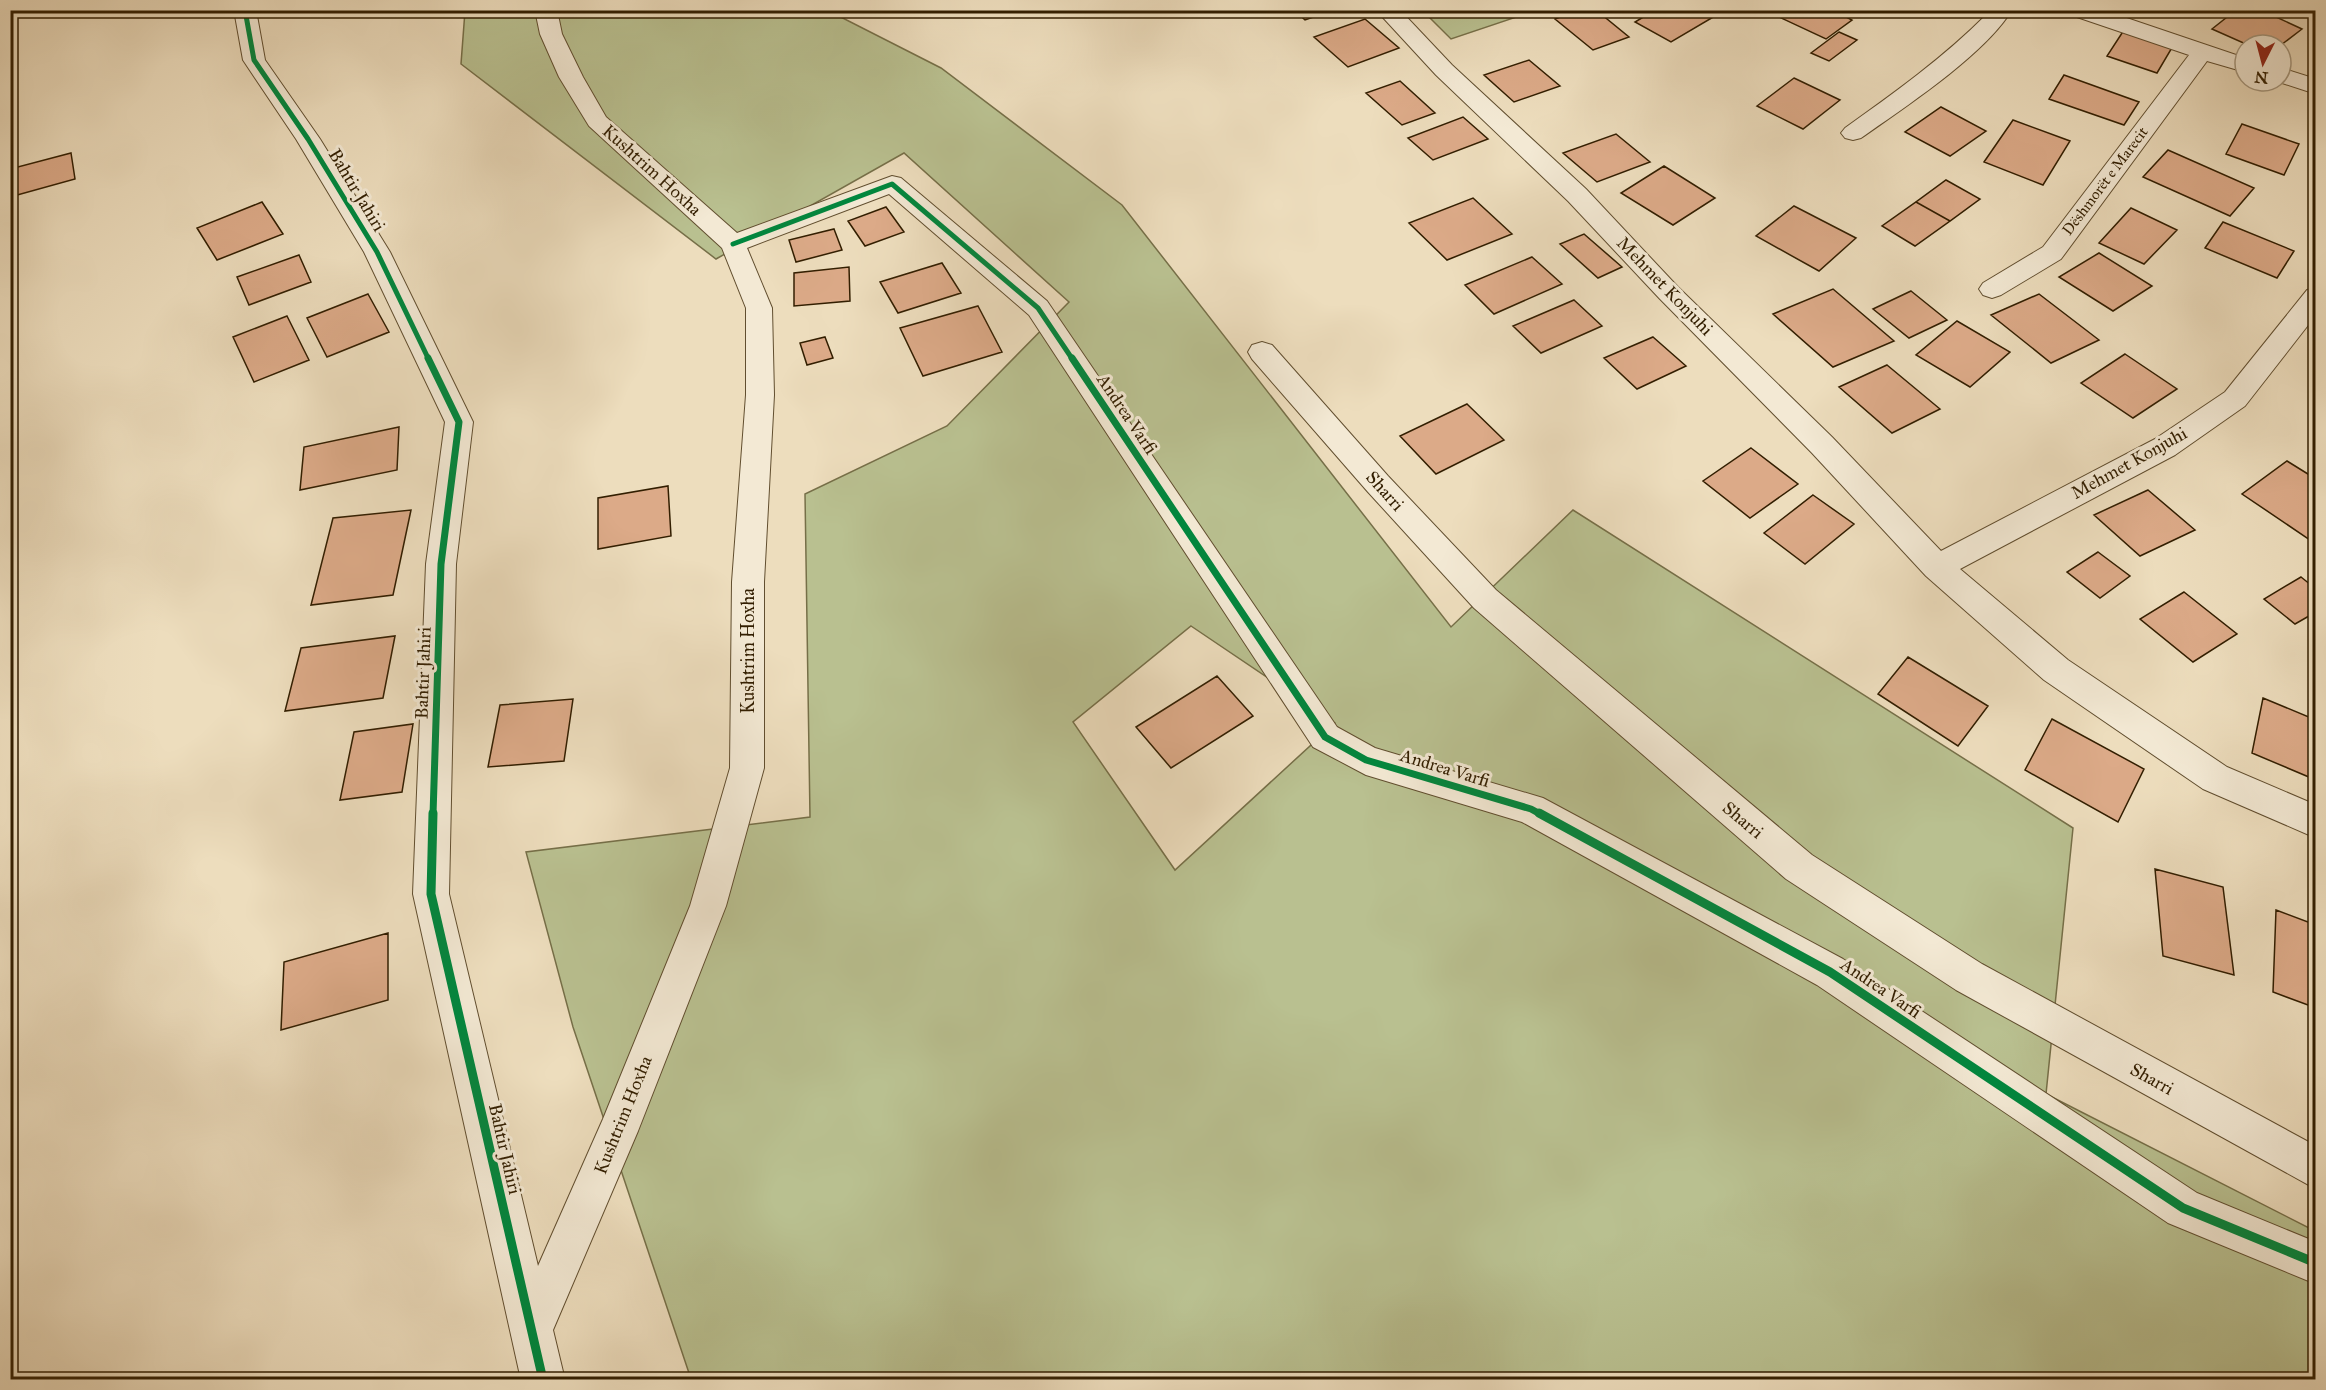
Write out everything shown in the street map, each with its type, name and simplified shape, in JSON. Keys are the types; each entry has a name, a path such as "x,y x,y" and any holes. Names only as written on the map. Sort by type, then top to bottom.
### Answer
{"street":[{"name":"Bahtir Jahiri","path":"245,10 254,60 308,139 377,252 459,422 441,564 431,894 543,1380"},
{"name":"Kushtrim Hoxha","path":"532,1328 618,1131 708,906 747,768 748,582 760,394 759,308 734,244 597,121 571,77 551,34 546,10"},
{"name":"Mehmet Konjuhi","path":"1387,10 1444,70 1577,195 1670,293 1822,445 1937,567 2056,670 2206,771 2316,822"},
{"path":"1853,134 1932,75 1984,30 1997,16 1997,10"},
{"path":"2079,10 2137,28 2200,54 2233,62"},
{"name":"Dëshmorët e Marecit","path":"1992,289 2052,253 2200,54"},
{"path":"2293,79 2316,87"},
{"name":"Andrea Varfi","path":"734,244 892,184 1038,308 1325,737 1366,760 1531,809 1830,972 2183,1208 2316,1263"},
{"name":"Mehmet Konjuhi","path":"1937,567 2165,447 2235,399 2316,296"},
{"name":"Sharri","path":"1262,352 1378,484 1485,599 1799,867 1970,977 2316,1169"}],"green space":[{"path":"465,11 829,11 941,68 1122,205 1451,627 1573,510 2073,828 2046,1094 2315,1231 2315,1379 691,1379 573,1027 526,852 810,817 805,494 947,426 1069,302 904,153 716,259 461,64","holes":["1191,626 1335,723 1175,870 1073,722"]},
{"path":"1423,11 1534,11 1451,39"}],"building":[{"path":"1294,10 1334,10 1305,20"},
{"path":"1579,10 1596,10 1629,37 1593,50 1555,19"},
{"path":"1655,10 1703,10 1715,16 1671,42 1635,22"},
{"path":"1785,10 1833,10 1852,20 1826,39 1777,16"},
{"path":"2236,10 2261,10 2302,29 2293,36 2293,33 2233,33 2233,38 2212,29"},
{"path":"1365,19 1399,48 1348,67 1314,37"},
{"path":"2124,30 2173,46 2157,73 2107,56"},
{"path":"1839,32 1857,40 1829,61 1811,53"},
{"path":"1529,60 1560,86 1514,102 1484,75"},
{"path":"2064,75 2139,102 2124,125 2049,99"},
{"path":"1794,78 1840,100 1803,129 1757,106"},
{"path":"1400,81 1435,113 1402,125 1366,93"},
{"path":"1941,107 1986,131 1950,156 1905,132"},
{"path":"1463,117 1488,139 1433,160 1408,138"},
{"path":"2013,120 2070,141 2043,185 1984,162"},
{"path":"2242,124 2299,144 2284,175 2226,154"},
{"path":"1616,134 1650,162 1597,182 1563,153"},
{"path":"2168,150 2254,188 2230,216 2143,177"},
{"path":"71,153 75,179 10,197 10,169"},
{"path":"1664,166 1715,198 1673,225 1621,193"},
{"path":"1946,180 1980,199 1950,221 1916,202"},
{"path":"1473,198 1512,234 1447,260 1409,223"},
{"path":"262,202 283,234 217,260 197,228"},
{"path":"1916,202 1950,221 1915,246 1882,226"},
{"path":"1794,206 1856,238 1819,271 1756,236"},
{"path":"886,207 904,232 865,246 848,221"},
{"path":"2131,208 2177,230 2144,264 2099,243"},
{"path":"2223,222 2294,251 2277,278 2205,248"},
{"path":"834,229 842,250 796,262 789,240"},
{"path":"1584,234 1622,267 1598,278 1560,244"},
{"path":"2099,253 2152,286 2113,311 2059,277"},
{"path":"299,255 311,282 249,305 237,277"},
{"path":"1532,257 1562,284 1494,314 1465,285"},
{"path":"942,263 961,293 898,313 880,282"},
{"path":"849,267 850,301 794,306 794,273"},
{"path":"1833,289 1894,341 1833,367 1773,314"},
{"path":"1911,291 1947,320 1909,338 1873,309"},
{"path":"368,294 389,332 327,357 307,318"},
{"path":"2039,294 2099,340 2051,363 1991,315"},
{"path":"1574,300 1602,326 1541,353 1513,326"},
{"path":"978,306 1002,352 923,376 900,328"},
{"path":"287,316 309,360 254,382 233,337"},
{"path":"1957,321 2010,352 1970,387 1916,355"},
{"path":"825,337 833,358 807,365 800,343"},
{"path":"1653,337 1686,366 1637,389 1604,358"},
{"path":"2125,354 2177,389 2133,418 2081,383"},
{"path":"1887,365 1940,409 1892,433 1839,387"},
{"path":"1467,404 1504,440 1436,474 1400,436"},
{"path":"399,427 397,470 300,490 304,447"},
{"path":"1751,448 1798,484 1750,518 1703,481"},
{"path":"2287,461 2316,479 2316,544 2242,494"},
{"path":"668,486 671,536 598,549 598,498"},
{"path":"2148,490 2195,530 2140,556 2094,515"},
{"path":"1813,495 1854,524 1805,564 1764,533"},
{"path":"411,510 393,595 311,605 333,518"},
{"path":"2098,552 2130,576 2100,598 2067,572"},
{"path":"2301,577 2316,589 2316,612 2295,624 2264,599"},
{"path":"2184,592 2237,634 2193,662 2140,619"},
{"path":"395,636 383,698 285,711 301,648"},
{"path":"1908,657 1988,706 1958,746 1878,694"},
{"path":"1217,676 1253,716 1171,768 1136,727"},
{"path":"2263,698 2316,720 2316,780 2252,753"},
{"path":"573,699 564,761 488,767 500,705"},
{"path":"2052,719 2144,769 2118,822 2025,770"},
{"path":"413,724 402,792 340,800 354,732"},
{"path":"2155,869 2223,887 2234,975 2163,956"},
{"path":"2276,910 2316,925 2316,1008 2273,992"},
{"path":"388,933 388,1000 281,1030 284,962"}],"cycle path":[{"path":"245,10 254,60 308,139 377,252 459,422 441,564 431,894 543,1380"},
{"path":"733,244 892,184 1038,308 1325,737 1366,760 1531,809 1830,972 2183,1208 2316,1263"}]}
